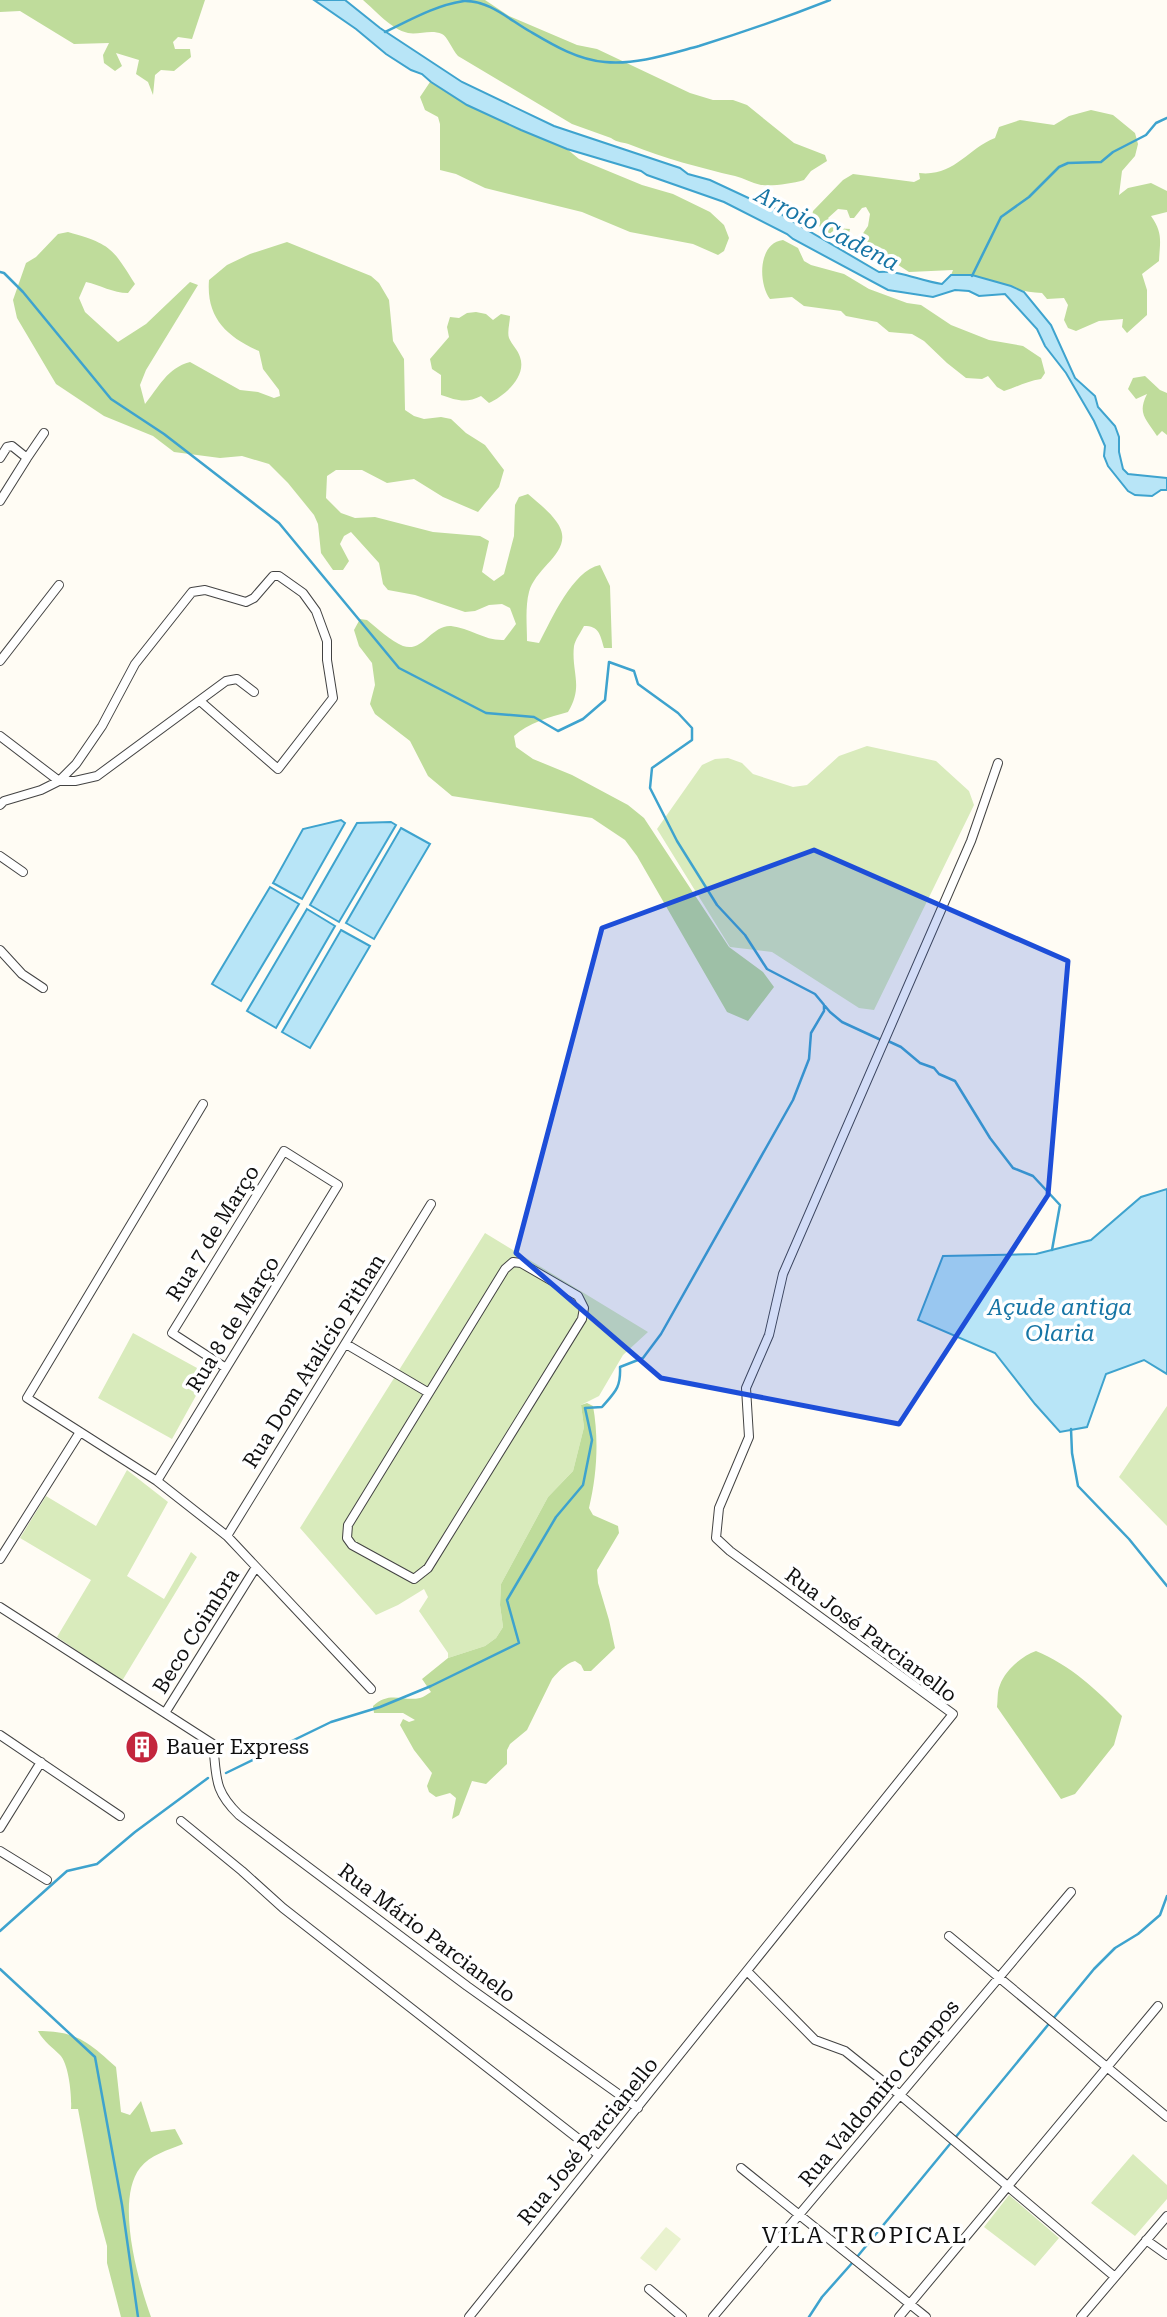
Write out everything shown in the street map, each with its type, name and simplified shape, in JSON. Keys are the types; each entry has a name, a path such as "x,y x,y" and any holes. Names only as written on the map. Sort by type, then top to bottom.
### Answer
{"street":[{"path":"0,501 44,433"},
{"path":"0,458 7,447 12,446 27,458"},
{"path":"0,805 4,801 41,790 59,781 76,764 102,726 135,664 192,592 205,590 246,602 254,598 273,576 279,576 303,593 316,611 327,641 333,698 278,769 200,701"},
{"path":"0,661 59,585"},
{"path":"0,736 59,781 75,781 97,776 232,679 237,679 254,692"},
{"name":"Rua José Parcianello","path":"469,2317 953,1714 716,1538 719,1508 749,1437 746,1388 769,1335 783,1274 971,841 998,763"},
{"path":"0,856 23,872"},
{"path":"0,950 22,974 43,988"},
{"path":"203,1104 27,1398 157,1481 227,1536 371,1689"},
{"name":"Rua 7 de Março","path":"226,1368 172,1333 284,1152 338,1185"},
{"name":"Rua 8 de Março","path":"157,1481 338,1185"},
{"name":"Rua Dom Atalício Pithan","path":"227,1536 431,1204"},
{"path":"513,1262 521,1263 578,1296 584,1308 582,1318 428,1568 414,1579 352,1545 346,1538 348,1524 429,1393 505,1269 513,1262"},
{"path":"346,1344 429,1393"},
{"path":"0,1559 80,1432"},
{"name":"Beco Coimbra","path":"165,1713 256,1567"},
{"path":"0,1607 165,1713"},
{"name":"Rua Mário Parcianelo","path":"165,1713 213,1744 219,1788 224,1800 239,1815 467,1986 638,2108"},
{"path":"0,1735 120,1816"},
{"path":"0,1828 41,1762"},
{"path":"181,1821 282,1908 599,2155"},
{"path":"0,1851 47,1880"},
{"name":"Rua Valdomiro Campos","path":"713,2317 1071,1892"},
{"path":"949,1936 1167,2117"},
{"path":"747,1971 815,2040 845,2051 901,2095 1115,2277"},
{"path":"899,2317 1158,2006"},
{"path":"741,2168 926,2317"},
{"path":"1081,2317 1167,2216"},
{"path":"1146,2240 1167,2255"},
{"path":"649,2289 682,2317"}],"highlighted area":[{"path":"814,850 1068,961 1048,1195 899,1424 661,1378 516,1253 602,928"}],"green space":[{"path":"0,0 205,0 192,39 178,37 173,42 175,49 190,49 191,57 174,71 161,70 155,75 153,95 148,82 136,74 139,60 116,53 122,66 115,71 104,63 103,55 109,43 74,44 20,11 0,12"},
{"path":"363,0 485,0 509,16 577,45 597,49 690,93 713,100 733,100 747,105 794,143 825,155 827,161 811,171 804,180 761,185 616,141 572,124 458,56 442,34 402,31"},
{"path":"430,82 467,105 567,149 579,159 642,185 673,194 710,212 724,225 729,238 724,251 718,255 693,244 630,232 582,212 485,188 456,174 440,170 440,124 438,117 425,110 420,97"},
{"path":"1091,110 1113,115 1135,133 1138,144 1135,156 1122,171 1119,195 1128,188 1151,183 1167,191 1167,212 1151,216 1159,232 1160,248 1159,261 1142,274 1147,290 1147,315 1127,333 1122,327 1123,319 1099,321 1076,331 1068,328 1064,320 1068,305 1064,298 1047,299 1042,293 951,275 953,270 909,272 889,259 853,248 868,226 870,214 866,207 854,218 850,218 847,210 838,209 828,218 835,228 850,229 848,237 827,232 812,217 813,211 843,180 853,174 914,182 920,179 919,173 942,171 951,167 995,138 999,127 1020,120 1054,125 1069,116"},
{"path":"68,232 93,240 109,249 135,284 128,293 86,282 79,298 85,312 118,342 146,324 190,282 198,285 146,370 140,385 145,404 169,373 190,362 240,390 258,392 274,398 280,396 279,390 263,369 259,351 228,332 215,315 211,305 209,280 227,265 287,242 371,276 379,283 389,300 393,341 404,359 405,410 424,419 451,419 485,445 504,470 499,487 478,512 443,497 414,479 387,483 362,470 336,470 327,476 326,498 341,513 355,518 375,517 433,532 480,536 489,541 482,572 494,581 504,574 514,536 515,505 519,497 528,494 556,521 562,541 529,592 527,641 539,643 572,586 580,576 600,565 610,586 612,648 604,648 598,632 593,627 584,626 574,646 576,687 568,712 520,731 514,736 516,747 533,759 572,775 628,805 644,818 729,947 763,972 774,987 748,1021 727,1012 637,856 625,840 592,818 452,796 428,776 410,741 375,714 370,704 375,685 372,663 359,646 354,630 360,619 367,620 398,644 410,647 416,646 438,630 451,626 490,639 504,640 516,624 510,608 502,604 489,605 465,612 415,595 388,590 383,584 379,563 351,532 344,536 340,544 349,561 343,570 333,570 321,553 318,524 314,515 269,464 242,456 220,458 174,452 153,436 104,416 56,384 17,318 13,300 26,263 36,257 58,234"},
{"path":"783,240 798,248 804,261 811,265 844,274 869,289 907,303 921,305 951,325 989,340 1023,346 1041,358 1045,373 1041,379 1004,391 988,376 982,379 966,378 924,341 912,334 889,332 877,322 846,316 841,311 804,306 792,297 770,299 763,283 763,265 769,248"},
{"path":"476,312 486,314 493,320 501,314 510,316 509,338 519,354 521,364 513,384 502,396 489,403 481,396 466,401 441,395 441,375 432,369 430,359 449,337 447,327 450,317 459,318"},
{"path":"1145,376 1167,393 1167,435 1162,431 1157,436 1144,416 1143,407 1147,394 1136,399 1128,389 1133,378"},
{"path":"867,746 936,761 969,791 974,805 874,1010 859,1008 772,952 730,947 657,829 702,765 715,759 728,758 742,763 753,774 793,787 807,785 839,756"},
{"path":"485,1233 648,1332 623,1355 599,1396 581,1405 584,1427 573,1471 548,1497 501,1584 503,1627 496,1638 485,1646 448,1658 448,1653 419,1611 428,1597 424,1589 376,1615 300,1528"},
{"path":"133,1333 208,1374 172,1439 98,1398"},
{"path":"587,1403 593,1406 596,1444 594,1483 589,1508 593,1515 618,1526 619,1533 597,1570 615,1648 591,1671 584,1671 575,1661 565,1666 552,1679 527,1730 510,1744 507,1764 486,1784 472,1781 459,1815 452,1819 456,1798 450,1793 436,1797 429,1792 427,1786 432,1773 414,1750 400,1725 403,1719 409,1722 415,1720 403,1713 374,1713 373,1706 391,1697 414,1699 424,1696 431,1692 422,1679 448,1658 485,1646 496,1638 503,1627 501,1584 548,1497 573,1471 584,1427 581,1405"},
{"path":"1167,1406 1167,1526 1119,1477"},
{"path":"127,1470 168,1502 127,1576 164,1599 191,1552 197,1557 122,1681 57,1637 91,1580 20,1538 46,1496 96,1526"},
{"path":"1036,1651 1060,1663 1082,1679 1122,1716 1114,1745 1075,1794 1061,1799 997,1707 1002,1679 1020,1660"},
{"path":"38,2031 72,2036 97,2051 116,2067 121,2112 130,2115 141,2101 151,2132 175,2129 183,2144 144,2163 133,2182 129,2200 131,2241 151,2317 121,2317 107,2263 107,2246 97,2209 78,2109 71,2109 66,2066 60,2055"},
{"path":"1133,2154 1167,2185 1167,2199 1135,2236 1091,2203"},
{"path":"1009,2195 1059,2238 1035,2266 984,2227"},
{"path":"666,2227 681,2239 656,2271 640,2258"}],"water":[{"name":"Arroio Cadena","path":"314,0 345,0 380,28 462,82 554,126 680,168 688,174 771,205 785,217 879,272 942,284 951,275 972,275 1024,292 1051,325 1075,378 1095,396 1098,407 1115,426 1123,469 1128,474 1167,478 1167,490 1161,490 1152,496 1135,495 1128,491 1108,466 1104,456 1105,446 1094,421 1066,373 1045,346 1037,329 1005,294 979,296 969,291 955,290 933,297 888,290 724,202 641,171 567,149 467,105 422,74 386,54"},
{"path":"341,820 345,823 302,899 273,883 303,829"},
{"path":"391,822 396,825 339,922 310,905 357,823"},
{"path":"401,828 430,844 374,939 346,923"},
{"path":"270,887 299,904 241,1001 212,984"},
{"path":"307,909 335,926 276,1028 247,1011"},
{"path":"341,930 370,946 310,1048 282,1032"},
{"name":"Açude antiga Olaria","path":"1167,1189 1167,1374 1144,1360 1106,1374 1087,1427 1060,1432 995,1353 918,1320 943,1256 1036,1254 1091,1240 1141,1197"}],"waterway":[{"path":"385,32 443,6 464,1 473,2 491,7 548,42 576,55 595,61 617,63 652,58 699,46 830,0"},
{"path":"972,276 1001,217 1029,197 1059,167 1068,163 1101,162 1113,152 1146,135 1156,123 1167,118"},
{"path":"0,272 23,292 111,399 164,434 279,523 399,668 486,713 534,717 558,731 583,719 605,700 609,662 634,671 638,684 678,713 692,728 692,740 652,768 650,788 677,841 717,905 745,935 767,969 815,994 842,1022 881,1040"},
{"path":"226,1773 331,1722 380,1707 431,1686 519,1643 507,1600 556,1517 583,1485 592,1440 585,1408 602,1407 616,1389 620,1367 643,1358 661,1334 793,1100 809,1059 811,1033 824,1011 824,1005"},
{"path":"888,1041 901,1047 920,1063 955,1081 990,1138 1013,1168 1033,1176 1060,1205 1052,1250"},
{"path":"1071,1429 1078,1486 1129,1539 1167,1586"},
{"path":"0,1931 67,1871 97,1864 208,1778"},
{"path":"857,2257 1094,1969 1115,1948 1138,1934 1160,1915 1167,1896"},
{"path":"0,1969 95,2057 122,2205 138,2317"},
{"path":"809,2317 822,2297 853,2262"}],"place":[{"name":"Bauer Express","path":"142,1747"}],"district":[{"name":"VILA TROPICAL","path":"865,2235"}]}
